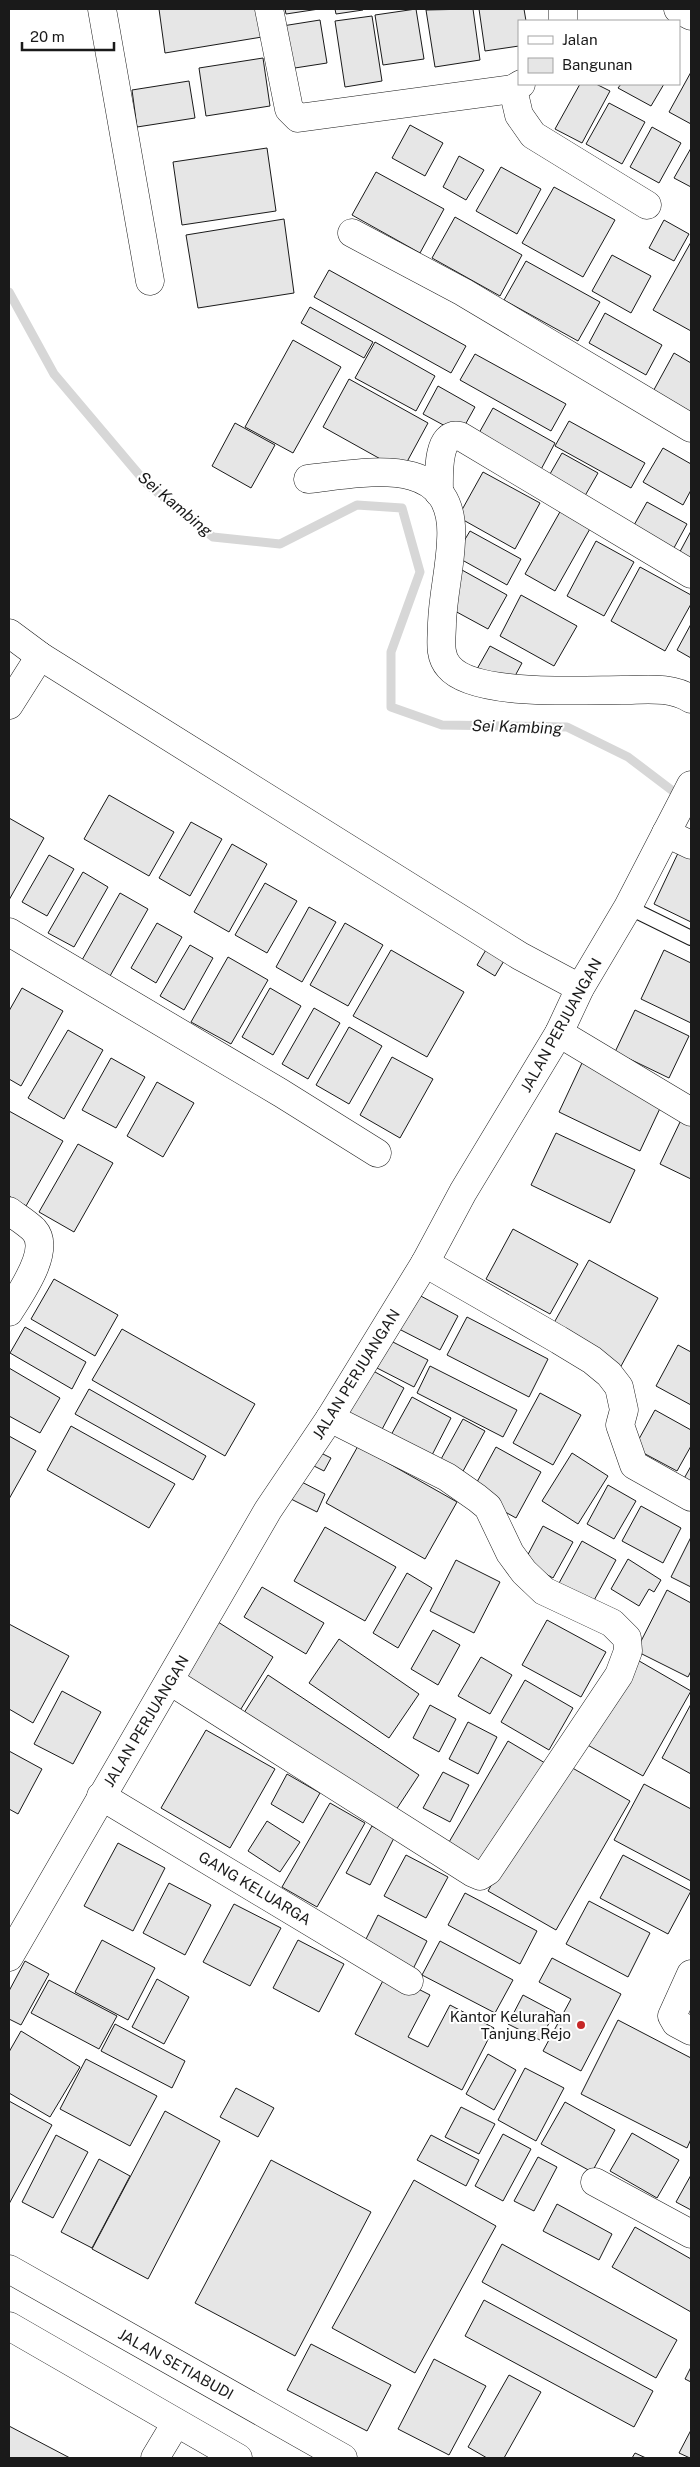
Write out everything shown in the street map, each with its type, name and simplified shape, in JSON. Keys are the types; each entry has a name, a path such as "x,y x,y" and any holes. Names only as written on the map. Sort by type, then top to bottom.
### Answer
{"street":[{"path":"102,9 150,281"},
{"path":"269,9 289,109 298,118 517,86 519,115 533,135 647,205"},
{"path":"678,9 691,16"},
{"path":"352,233 463,292 691,428"},
{"path":"439,493 442,450 449,437 460,436 691,574"},
{"path":"308,479 381,472 410,474 423,478 435,487 446,502 451,522 452,540 442,604 441,650 449,668 469,680 490,686 553,691 669,690 691,699"},
{"path":"9,633 40,656 520,956 580,988"},
{"path":"9,705 40,656"},
{"name":"JALAN PERJUANGAN","path":"9,1957 268,1510 330,1418 425,1263 463,1192 559,1033 580,988 628,907 691,785"},
{"path":"670,825 691,845"},
{"path":"9,932 273,1088 377,1153"},
{"path":"559,1033 691,1112"},
{"path":"9,1211 35,1231 41,1245 35,1267 9,1312"},
{"path":"425,1263 559,1340 592,1360 609,1374 620,1387 624,1410 620,1425 634,1465 691,1497"},
{"path":"170,1681 480,1876 488,1871 619,1675 628,1651 627,1638 612,1623 544,1591 524,1572 510,1553 488,1507 447,1477 330,1418"},
{"name":"GANG KELUARGA","path":"101,1796 409,1980"},
{"path":"691,1974 672,2016 676,2023 691,2031"},
{"path":"594,2182 691,2234"},
{"name":"JALAN SETIABUDI","path":"9,2269 343,2458"},
{"path":"9,2326 238,2458"},
{"path":"155,2458 176,2423"}],"lane":[{"path":"628,907 691,938"}],"building":[{"path":"159,9 258,9 262,37 165,53"},
{"path":"285,9 319,9 286,14"},
{"path":"335,9 362,9 363,10 336,14"},
{"path":"416,9 424,59 383,65 375,15"},
{"path":"473,9 480,60 435,67 426,10"},
{"path":"479,9 524,9 526,20 518,20 518,46 485,51"},
{"path":"372,16 382,81 345,87 335,21"},
{"path":"320,20 327,63 282,70 276,27"},
{"path":"263,58 270,106 206,116 199,68"},
{"path":"691,72 691,124 669,112"},
{"path":"189,81 195,118 137,127 132,90"},
{"path":"579,85 598,85 610,91 582,143 555,129"},
{"path":"620,85 663,85 651,106 618,88"},
{"path":"609,103 645,122 622,164 586,144"},
{"path":"410,125 443,143 425,176 392,158"},
{"path":"652,127 681,143 659,183 630,167"},
{"path":"267,148 276,211 182,225 173,162"},
{"path":"691,148 691,187 674,178"},
{"path":"459,156 484,170 466,200 443,187"},
{"path":"501,167 541,189 517,234 476,211"},
{"path":"376,172 444,209 420,253 352,215"},
{"path":"554,187 615,220 583,277 522,243"},
{"path":"455,217 522,255 500,296 432,258"},
{"path":"284,219 294,293 198,308 186,235"},
{"path":"664,220 689,234 674,261 649,248"},
{"path":"691,242 691,331 653,310"},
{"path":"612,255 651,276 631,313 592,291"},
{"path":"526,261 600,302 578,341 504,300"},
{"path":"329,270 466,346 451,373 314,297"},
{"path":"310,307 373,342 364,358 301,323"},
{"path":"605,313 662,345 646,375 589,343"},
{"path":"293,340 341,367 293,453 245,427"},
{"path":"375,342 435,376 416,411 355,378"},
{"path":"674,353 691,363 691,420 650,397"},
{"path":"475,354 566,404 551,431 460,380"},
{"path":"349,379 428,423 402,471 323,427"},
{"path":"438,386 475,407 460,434 423,414"},
{"path":"493,408 555,443 537,477 474,442"},
{"path":"569,421 645,463 631,488 555,446"},
{"path":"235,423 275,445 251,488 212,466"},
{"path":"663,448 691,464 691,490 683,505 643,482"},
{"path":"562,453 598,473 582,501 546,481"},
{"path":"483,472 540,503 515,549 458,517"},
{"path":"647,502 687,524 669,557 629,534"},
{"path":"561,510 591,527 555,591 525,574"},
{"path":"470,531 521,559 507,585 455,556"},
{"path":"691,531 691,570 675,561"},
{"path":"596,541 634,562 604,616 567,596"},
{"path":"640,567 691,595 691,604 665,651 611,621"},
{"path":"462,570 507,595 488,629 442,604"},
{"path":"521,595 577,626 554,666 500,636"},
{"path":"691,624 691,658 677,650"},
{"path":"490,646 522,663 509,687 477,669"},
{"path":"109,795 174,832 149,876 84,839"},
{"path":"9,818 44,838 9,900"},
{"path":"191,822 222,839 190,896 159,878"},
{"path":"232,844 267,864 229,932 194,912"},
{"path":"679,851 691,857 691,922 654,904"},
{"path":"49,855 74,869 47,916 22,902"},
{"path":"83,872 108,887 74,947 48,933"},
{"path":"265,883 297,901 267,953 235,935"},
{"path":"120,893 148,909 110,976 82,960"},
{"path":"309,907 336,922 302,982 276,967"},
{"path":"157,923 182,937 156,983 131,968"},
{"path":"345,923 383,945 348,1006 310,985"},
{"path":"490,943 508,954 495,976 477,965"},
{"path":"190,945 213,958 184,1010 160,996"},
{"path":"391,950 464,992 427,1057 353,1016"},
{"path":"664,950 691,963 691,1023 641,999"},
{"path":"228,957 268,980 231,1044 191,1022"},
{"path":"22,988 63,1011 21,1086 9,1079 9,1011"},
{"path":"270,988 301,1006 273,1055 242,1037"},
{"path":"314,1008 340,1023 308,1079 282,1064"},
{"path":"635,1010 689,1036 669,1078 615,1052"},
{"path":"349,1027 382,1046 349,1104 316,1085"},
{"path":"68,1030 103,1050 64,1119 28,1098"},
{"path":"392,1057 433,1079 400,1138 360,1115"},
{"path":"111,1058 145,1077 116,1128 82,1110"},
{"path":"582,1063 663,1102 640,1151 559,1112"},
{"path":"157,1082 194,1103 163,1157 127,1136"},
{"path":"9,1111 63,1141 26,1206 9,1196"},
{"path":"681,1120 691,1126 691,1179 660,1164"},
{"path":"556,1133 635,1170 610,1223 531,1185"},
{"path":"78,1144 113,1163 74,1232 39,1212"},
{"path":"513,1229 578,1264 550,1314 486,1279"},
{"path":"589,1260 658,1298 620,1368 550,1330"},
{"path":"54,1279 118,1315 95,1356 31,1319"},
{"path":"417,1294 458,1316 440,1350 399,1329"},
{"path":"467,1317 548,1359 529,1397 447,1355"},
{"path":"25,1327 86,1362 72,1389 10,1353"},
{"path":"122,1329 255,1404 225,1456 92,1380"},
{"path":"391,1341 428,1360 414,1387 377,1368"},
{"path":"678,1345 691,1352 691,1405 656,1386"},
{"path":"430,1366 517,1410 503,1437 417,1393"},
{"path":"366,1367 404,1388 379,1435 341,1414"},
{"path":"9,1368 60,1398 40,1433 9,1416"},
{"path":"89,1389 206,1456 193,1480 75,1414"},
{"path":"540,1393 581,1415 553,1465 513,1443"},
{"path":"412,1397 451,1418 431,1457 391,1435"},
{"path":"655,1410 691,1430 691,1446 677,1471 634,1448"},
{"path":"463,1419 485,1431 462,1473 440,1461"},
{"path":"71,1426 175,1484 149,1528 47,1470"},
{"path":"9,1436 36,1451 9,1499"},
{"path":"358,1446 457,1502 425,1559 326,1503"},
{"path":"496,1447 541,1472 516,1518 471,1493"},
{"path":"315,1450 331,1458 324,1471 308,1463"},
{"path":"572,1453 608,1476 578,1524 542,1501"},
{"path":"691,1466 691,1489 681,1484"},
{"path":"294,1478 325,1494 317,1512 285,1496"},
{"path":"608,1485 636,1501 614,1539 587,1524"},
{"path":"641,1506 681,1528 663,1563 622,1541"},
{"path":"543,1526 573,1542 553,1578 524,1562"},
{"path":"325,1527 396,1567 365,1621 294,1581"},
{"path":"691,1537 691,1587 671,1577"},
{"path":"582,1541 616,1560 592,1604 558,1585"},
{"path":"628,1559 661,1580 654,1592 649,1589 639,1606 611,1589"},
{"path":"456,1560 500,1582 474,1633 430,1611"},
{"path":"407,1573 432,1588 398,1648 373,1633"},
{"path":"262,1587 324,1623 306,1654 244,1617"},
{"path":"667,1590 691,1603 691,1671 688,1677 636,1651"},
{"path":"547,1620 606,1652 581,1697 522,1665"},
{"path":"218,1622 273,1657 236,1717 181,1683"},
{"path":"9,1624 69,1656 33,1723 9,1709"},
{"path":"433,1630 460,1645 438,1685 411,1669"},
{"path":"339,1639 419,1694 389,1738 309,1683"},
{"path":"481,1657 512,1675 490,1714 458,1696"},
{"path":"634,1658 691,1691 643,1776 584,1743"},
{"path":"268,1675 419,1775 392,1816 242,1716"},
{"path":"525,1680 573,1708 549,1750 501,1722"},
{"path":"62,1691 101,1712 73,1764 34,1744"},
{"path":"691,1704 691,1774 662,1758"},
{"path":"430,1705 456,1719 439,1752 413,1738"},
{"path":"468,1722 497,1737 478,1774 449,1759"},
{"path":"206,1730 275,1769 230,1848 161,1808"},
{"path":"508,1741 545,1763 482,1870 445,1849"},
{"path":"9,1751 42,1769 18,1814 9,1809"},
{"path":"562,1762 630,1801 556,1930 488,1891"},
{"path":"443,1772 469,1785 450,1822 423,1808"},
{"path":"287,1774 320,1793 303,1823 271,1804"},
{"path":"644,1784 691,1809 691,1881 614,1840"},
{"path":"330,1803 365,1823 317,1907 282,1887"},
{"path":"267,1821 300,1842 280,1872 248,1851"},
{"path":"372,1826 394,1838 370,1885 346,1873"},
{"path":"118,1843 165,1868 133,1931 84,1906"},
{"path":"406,1855 448,1877 426,1918 384,1896"},
{"path":"623,1855 691,1891 668,1934 600,1898"},
{"path":"169,1883 211,1905 185,1955 143,1933"},
{"path":"465,1893 537,1931 520,1964 448,1925"},
{"path":"589,1901 650,1933 628,1977 566,1944"},
{"path":"234,1904 281,1928 250,1986 203,1962"},
{"path":"378,1915 427,1941 413,1969 364,1943"},
{"path":"102,1940 155,1968 128,2020 75,1992"},
{"path":"298,1940 344,1964 319,2012 273,1988"},
{"path":"440,1941 513,1980 495,2013 422,1975"},
{"name":"Kantor Kelurahan Tanjung Rejo","path":"552,1958 621,1994 581,2071 543,2051 571,1999 539,1982"},
{"path":"25,1961 49,1974 21,2025 9,2019 9,1991"},
{"path":"387,1973 430,1995 408,2037 428,2047 450,2005 494,2028 462,2090 355,2034"},
{"path":"157,1979 189,1997 164,2044 132,2027"},
{"path":"49,1980 117,2016 99,2049 31,2013"},
{"path":"523,1995 555,2012 540,2040 508,2024"},
{"path":"618,2020 691,2058 691,2139 687,2148 581,2094"},
{"path":"115,2024 185,2061 172,2088 101,2051"},
{"path":"21,2031 80,2067 50,2117 9,2093 9,2052"},
{"path":"488,2054 516,2070 494,2110 466,2094"},
{"path":"86,2059 157,2096 130,2146 60,2109"},
{"path":"525,2068 564,2088 536,2141 498,2120"},
{"path":"236,2088 274,2108 258,2137 220,2117"},
{"path":"9,2101 52,2125 9,2204"},
{"path":"565,2102 615,2130 592,2172 541,2144"},
{"path":"461,2107 495,2124 479,2154 445,2137"},
{"path":"165,2111 220,2141 148,2279 92,2249"},
{"path":"632,2133 679,2160 657,2198 610,2171"},
{"path":"503,2134 531,2149 503,2201 475,2186"},
{"path":"56,2135 88,2152 53,2218 22,2202"},
{"path":"431,2135 479,2160 466,2186 417,2160"},
{"path":"538,2157 557,2167 534,2211 514,2201"},
{"path":"99,2159 130,2176 92,2248 61,2232"},
{"path":"271,2160 371,2212 295,2356 195,2303"},
{"path":"691,2175 691,2210 676,2202"},
{"path":"414,2180 496,2226 415,2373 332,2328"},
{"path":"557,2204 612,2234 599,2260 543,2231"},
{"path":"635,2227 691,2259 691,2312 612,2267"},
{"path":"502,2244 677,2340 656,2378 482,2282"},
{"path":"484,2300 653,2391 634,2427 465,2336"},
{"path":"311,2344 391,2385 367,2431 287,2390"},
{"path":"434,2359 486,2386 449,2455 398,2429"},
{"path":"691,2367 691,2382 685,2379"},
{"path":"509,2375 541,2392 504,2458 487,2458 468,2447"},
{"path":"9,2426 70,2458 9,2458"},
{"path":"691,2430 691,2458 690,2458 679,2453"},
{"path":"635,2453 646,2458 632,2458"}],"waterway":[{"name":"Sei Kambing","path":"9,292 54,374 147,484 213,537 280,544 357,505 402,508 420,572 391,652 391,707 442,725 567,727 628,757 682,798"}],"place":[{"name":"Kantor Kelurahan Tanjung Rejo","path":"581,2025"}]}
